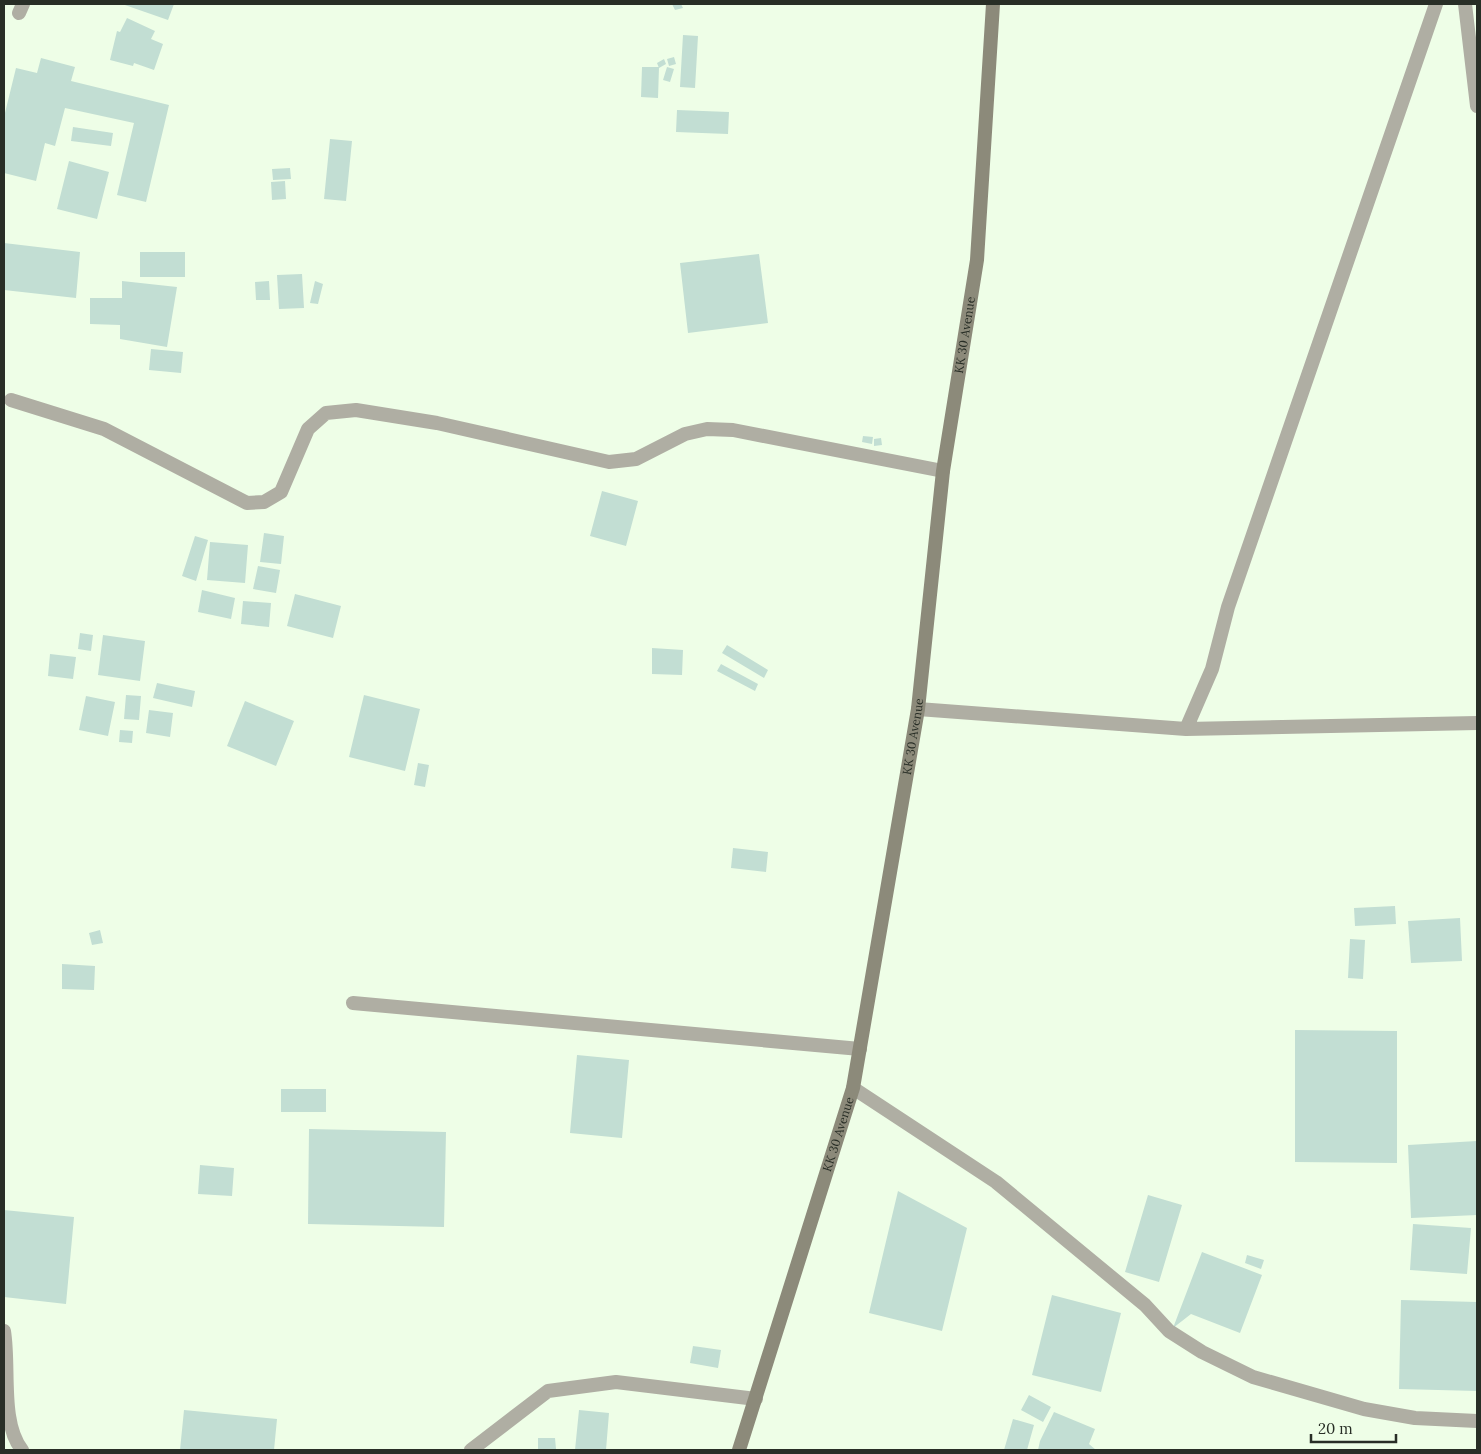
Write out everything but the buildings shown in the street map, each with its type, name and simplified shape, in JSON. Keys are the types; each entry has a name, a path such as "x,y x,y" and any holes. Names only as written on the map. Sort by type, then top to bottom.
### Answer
{"main road":[{"name":"KK 30 Avenue","path":"738,1450 756,1399 853,1088 860,1049 918,709 943,471 977,260 993,4"}],"street":[{"path":"1186,729 1212,669 1228,607 1436,4"},
{"path":"1465,4 1474,59 1477,106"},
{"path":"11,400 104,429 248,503 264,502 281,492 308,429 326,413 356,410 437,424 609,462 636,460 686,434 707,429 733,430 943,471"},
{"path":"918,709 1186,729 1477,723"},
{"path":"353,1003 860,1049"},
{"path":"853,1088 996,1182 1145,1305 1169,1331 1202,1352 1254,1377 1364,1409 1414,1418 1477,1421"},
{"path":"4,1331 4,1421 15,1444 22,1450"},
{"path":"471,1450 548,1391 616,1382 756,1399"}]}
